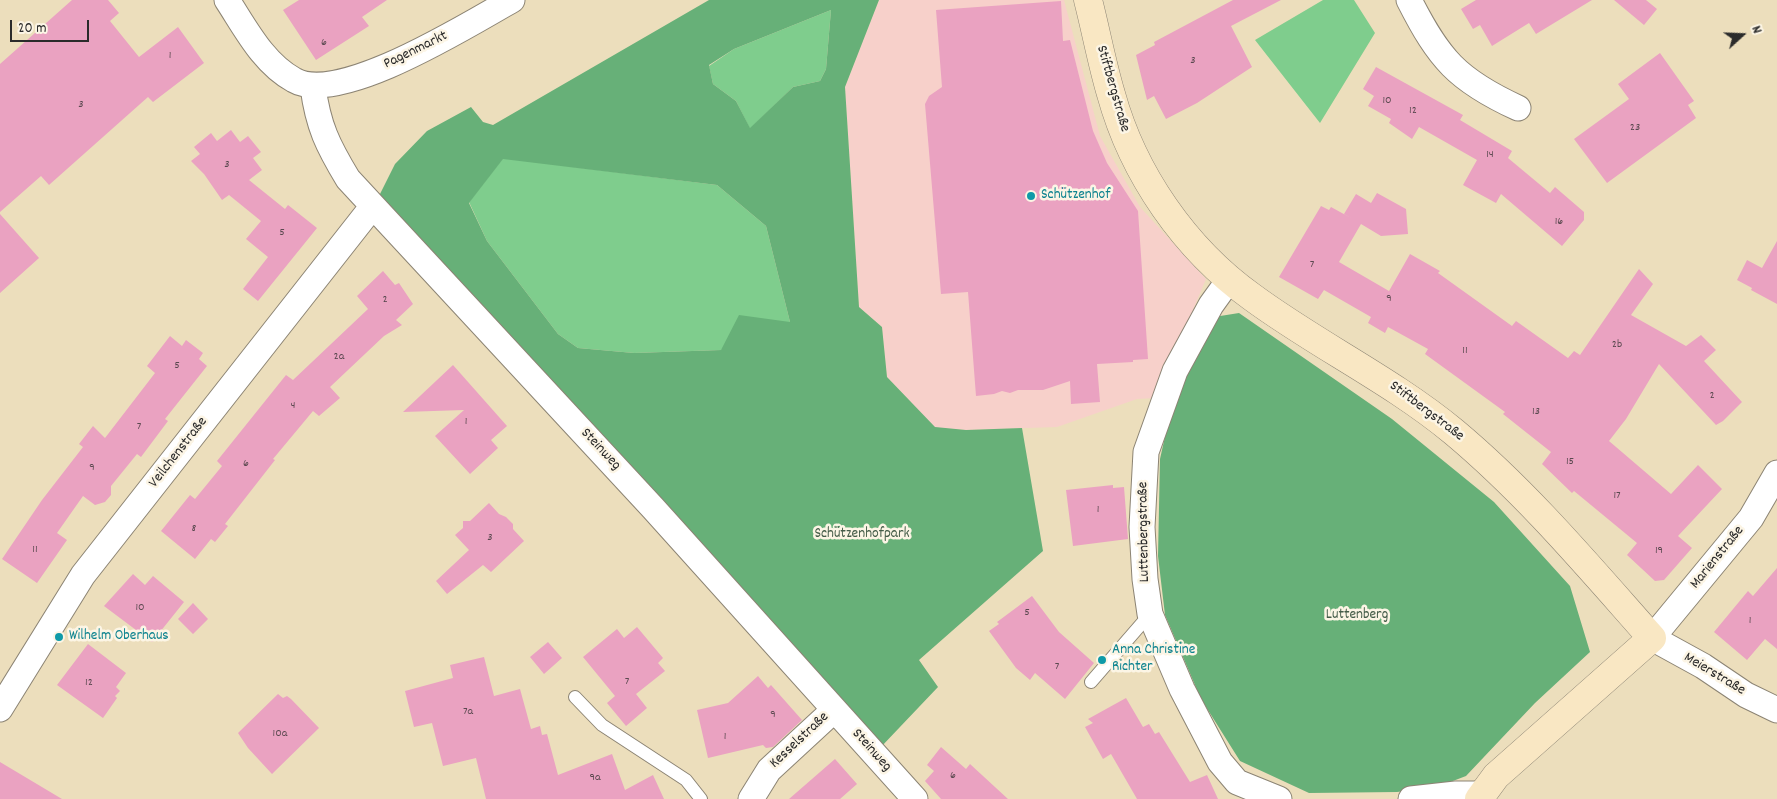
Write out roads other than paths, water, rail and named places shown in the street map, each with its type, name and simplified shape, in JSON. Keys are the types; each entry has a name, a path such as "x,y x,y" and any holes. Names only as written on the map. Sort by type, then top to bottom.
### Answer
{"street":[{"path":"227,0 267,59 296,82 313,87"},
{"name":"Pagenmarkt","path":"313,87 336,84 364,76 450,34 512,0"},
{"name":"Stiftbergstraße","path":"1088,0 1111,95 1137,161 1163,206 1202,254 1229,280 1253,298 1395,387 1454,432 1499,472 1553,526 1652,638"},
{"path":"1408,0 1427,36 1454,70 1486,93 1518,108"},
{"name":"Steinweg","path":"313,87 316,112 327,145 348,179 545,391 915,799"},
{"name":"Veilchenstraße","path":"0,709 84,575 372,207"},
{"name":"Luttenbergstraße","path":"1229,280 1210,305 1176,371 1146,452 1142,527 1145,579 1150,614 1182,689 1236,790 1279,799"},
{"name":"Marienstraße","path":"1652,638 1751,518 1777,472"},
{"path":"1412,799 1456,794 1481,796 1496,776 1652,638"},
{"name":"Meierstraße","path":"1652,638 1703,666 1746,695 1777,710"},
{"name":"Kesselstraße","path":"751,799 769,770 834,710"}],"lane":[{"path":"1092,682 1150,614"},
{"path":"575,697 602,725 686,780 700,799"}],"place":[{"name":"Schützenhof","path":"1031,196"},
{"name":"Wilhelm Oberhaus","path":"59,637"},
{"name":"Anna Christine Richter","path":"1102,660"}],"park label":[{"name":"Schützenhofpark","path":"862,535"},
{"name":"Luttenberg","path":"1357,616"}]}
